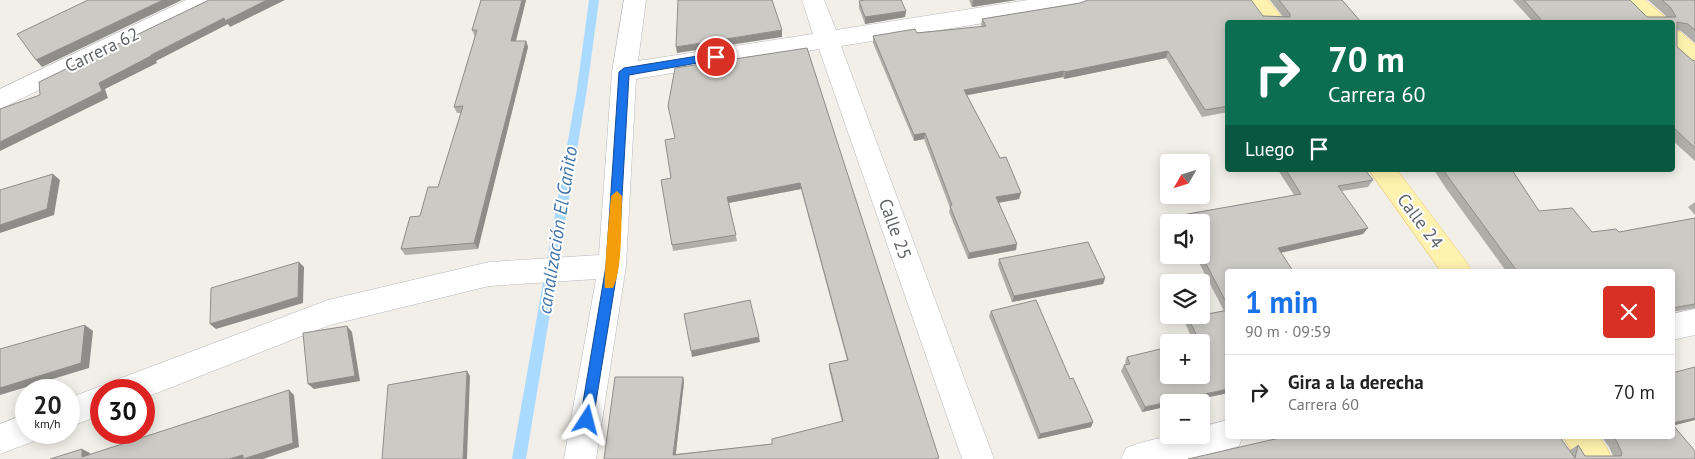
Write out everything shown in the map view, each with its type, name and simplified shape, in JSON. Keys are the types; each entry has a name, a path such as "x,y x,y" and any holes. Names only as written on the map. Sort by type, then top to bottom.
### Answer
{"main road":[{"path":"1256,0 1271,20"},
{"path":"1631,0 1654,20"},
{"path":"1675,41 1695,59"},
{"name":"Calle 24","path":"1383,172 1456,269"},
{"path":"1581,439 1596,459"}],"street":[{"name":"Carrera 62","path":"0,100 205,0"},
{"path":"580,459 606,266 624,72 635,0"},
{"name":"Calle 25","path":"813,0 978,459"},
{"path":"624,72 1078,0"},
{"path":"155,379 328,313 489,274 606,266"},
{"path":"1675,326 1695,322"},
{"path":"0,439 15,433"},
{"path":"1137,459 1225,436"}],"building":[{"path":"88,0 163,0 36,60 17,34"},
{"path":"209,0 267,0 225,21 224,18 151,55 99,83 102,91 0,142 0,109 40,95 39,82"},
{"path":"481,0 522,0 511,41 526,41 474,243 401,249 410,217 420,216 428,187 438,187 463,106 454,107 477,30 472,30"},
{"path":"678,0 772,0 782,30 676,47"},
{"path":"901,0 906,11 865,17 859,1"},
{"path":"1088,0 1251,0 1263,16 1290,17 1290,14 1279,0 1342,0 1359,20 1225,20 1225,107 1205,110 1168,51 964,90 1000,158 1006,157 1021,193 996,197 1017,244 969,253 950,206 952,205 925,133 914,135 873,36 915,29 917,33 986,26 982,19 1080,3"},
{"path":"1524,0 1630,0 1647,17 1676,17 1671,8 1662,0 1695,0 1695,30 1688,24 1677,22 1677,47 1695,61 1695,148 1675,129 1675,20 1541,20"},
{"path":"807,48 939,458 604,459 615,377 683,377 673,455 772,444 772,439 843,421 829,364 848,360 800,183 727,197 736,235 672,245 661,180 671,178 665,140 675,138 668,106 675,68"},
{"path":"1287,172 1367,172 1373,180 1338,186 1368,228 1278,248 1292,269 1225,269 1225,300 1206,264 1210,264 1210,214 1188,214 1301,194"},
{"path":"1444,172 1513,172 1539,211 1572,208 1592,232 1616,229 1619,232 1695,218 1695,304 1675,307 1675,269 1516,269"},
{"path":"53,174 47,209 0,225 0,190"},
{"path":"1088,242 1105,278 1014,296 999,259"},
{"path":"299,262 298,297 210,324 211,288"},
{"path":"750,300 759,337 691,351 684,314"},
{"path":"1036,300 1070,379 1073,378 1093,422 1040,434 991,311"},
{"path":"1225,311 1225,390 1205,394 1160,394 1160,404 1145,407 1124,365 1130,364 1127,357 1160,349 1160,384 1210,384 1210,334 1196,334 1191,324 1210,324 1210,314"},
{"path":"85,325 81,363 29,379 15,379 15,383 0,388 0,349"},
{"path":"347,326 355,376 308,384 303,333"},
{"path":"1695,367 1695,418 1675,422 1675,372"},
{"path":"467,371 463,459 382,459 388,385"},
{"path":"289,390 293,443 243,459 243,455 229,459 50,459 82,449 82,457 122,444 155,444 155,433"},
{"path":"1675,428 1695,451 1695,459 1188,459 1275,439 1561,439 1575,458 1578,445 1585,456 1621,456 1622,453 1615,439 1675,439"}],"waterway":[{"name":"canalización El Cañito","path":"519,459 582,89 594,0"}],"slow traffic":[{"path":"609,284 617,196"}],"route":[{"path":"587,420 612,266 624,72 716,57"}]}
